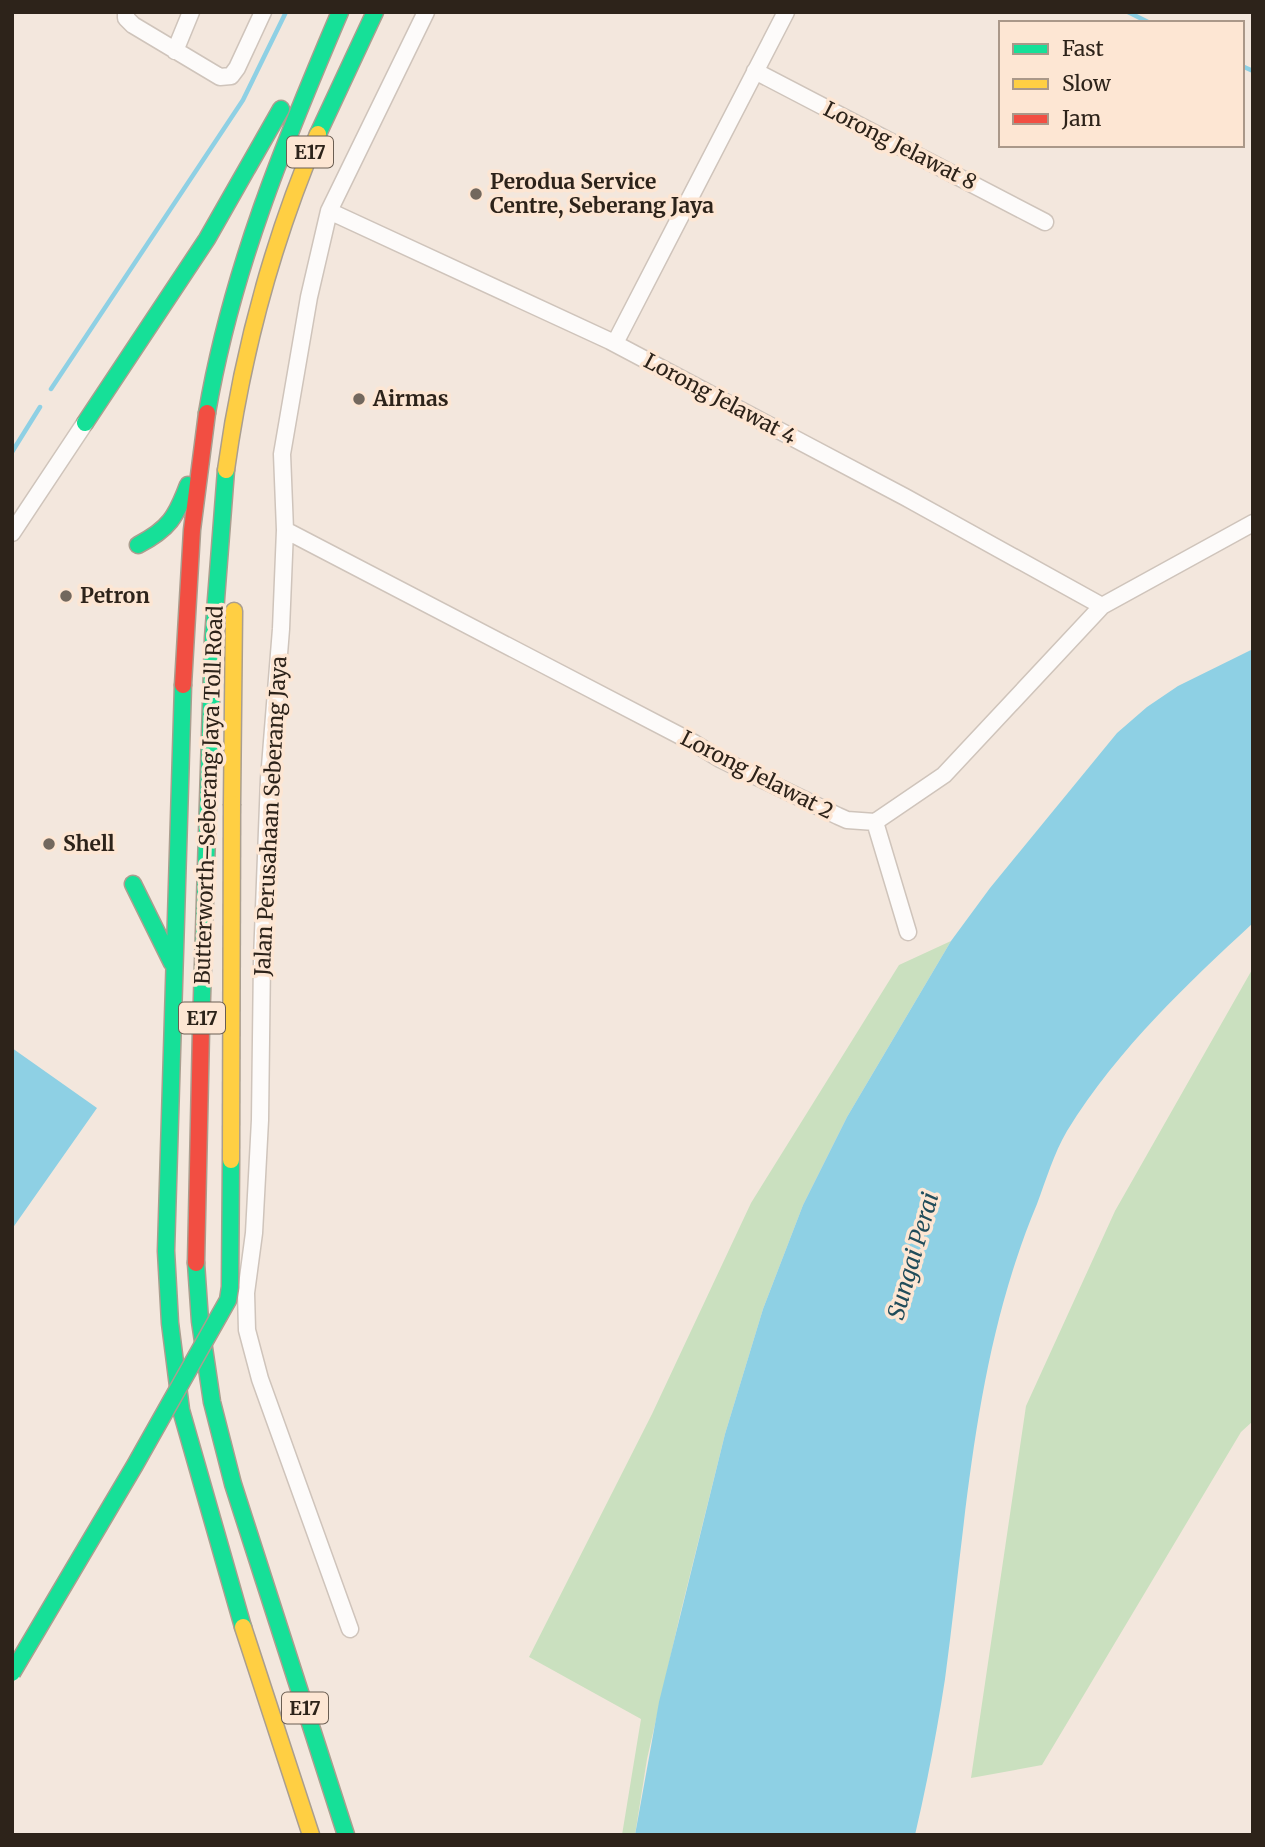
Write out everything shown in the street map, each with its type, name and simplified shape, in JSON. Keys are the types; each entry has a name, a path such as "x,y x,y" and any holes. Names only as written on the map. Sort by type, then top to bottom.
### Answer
{"highway":[{"path":"85,423 207,239 339,12"},
{"name":"Butterworth–Seberang Jaya Toll Road","path":"311,1835 234,1602 181,1410 170,1324 166,1251 183,667 191,544 202,445 213,374 233,293 278,160 339,12"},
{"name":"Butterworth–Seberang Jaya Toll Road","path":"346,1835 233,1485 212,1402 200,1321 195,1251 211,683 219,543 229,446 240,380 260,298 286,215 316,137 375,12"},
{"path":"138,545 165,531 178,512 202,445"},
{"path":"229,446 234,570"},
{"path":"12,1673 135,1465 228,1300 234,598"},
{"path":"133,884 173,966"}],"street":[{"path":"175,51 191,12"},
{"path":"126,15 133,25 220,77 231,76 263,12"},
{"name":"Jalan Perusahaan Seberang Jaya","path":"350,1629 260,1379 247,1330 246,1293 254,1233 260,1120 262,959 269,779 281,629 285,530 282,454 309,297 329,211 426,12"},
{"path":"615,343 786,12"},
{"name":"Lorong Jelawat 8","path":"755,71 1045,222"},
{"name":"Lorong Jelawat 4","path":"329,211 615,343 905,497 1102,606"},
{"path":"12,533 85,423"},
{"path":"908,932 875,822 944,775 1102,606 1253,523"},
{"name":"Lorong Jelawat 2","path":"285,530 720,759 847,820 875,822"}],"green space":[{"path":"951,941 847,1117 803,1205 763,1309 725,1434 680,1615 647,1759 635,1835 622,1835 641,1719 529,1657 652,1414 751,1203 899,965"},
{"path":"1253,968 1253,1421 1241,1432 1042,1765 971,1778 1026,1406 1115,1211"}],"water":[{"name":"Sungai Perai","path":"1253,649 1253,923 1177,996 1107,1073 1067,1131 1050,1167 1016,1262 986,1379 975,1438 945,1679 915,1835 635,1835 659,1702 725,1434 763,1309 803,1205 847,1117 951,941 990,888 1117,733 1147,707 1178,686"},
{"path":"12,1048 97,1108 12,1229"}],"waterway":[{"path":"51,389 243,100 286,12"},
{"path":"1128,12 1146,21"},
{"path":"1244,67 1253,71"},
{"path":"12,452 40,407"}],"traffic: fast":[{"path":"207,413 217,361 245,259 280,159 340,12"},
{"path":"318,134 375,12"},
{"path":"85,423 207,239 281,109"},
{"path":"201,1030 213,638 226,470"},
{"path":"138,545 170,521 188,485"},
{"path":"183,685 166,1251 170,1323 181,1410 243,1627"},
{"path":"133,884 172,963"},
{"path":"12,1673 135,1465 228,1300 231,1160"},
{"path":"196,1263 200,1321 212,1402 233,1484 346,1835"}],"traffic: slow":[{"path":"226,470 241,384 261,299 286,216 318,134"},
{"path":"232,804 234,611"},
{"path":"231,1160 232,804"},
{"path":"243,1627 311,1835"}],"traffic: jam":[{"path":"183,685 192,530 207,413"},
{"path":"196,1263 201,1030"}],"place":[{"name":"Perodua Service Centre, Seberang Jaya","path":"476,194"},
{"name":"Airmas","path":"359,399"},
{"name":"Petron","path":"66,596"},
{"name":"Shell","path":"49,844"}]}
